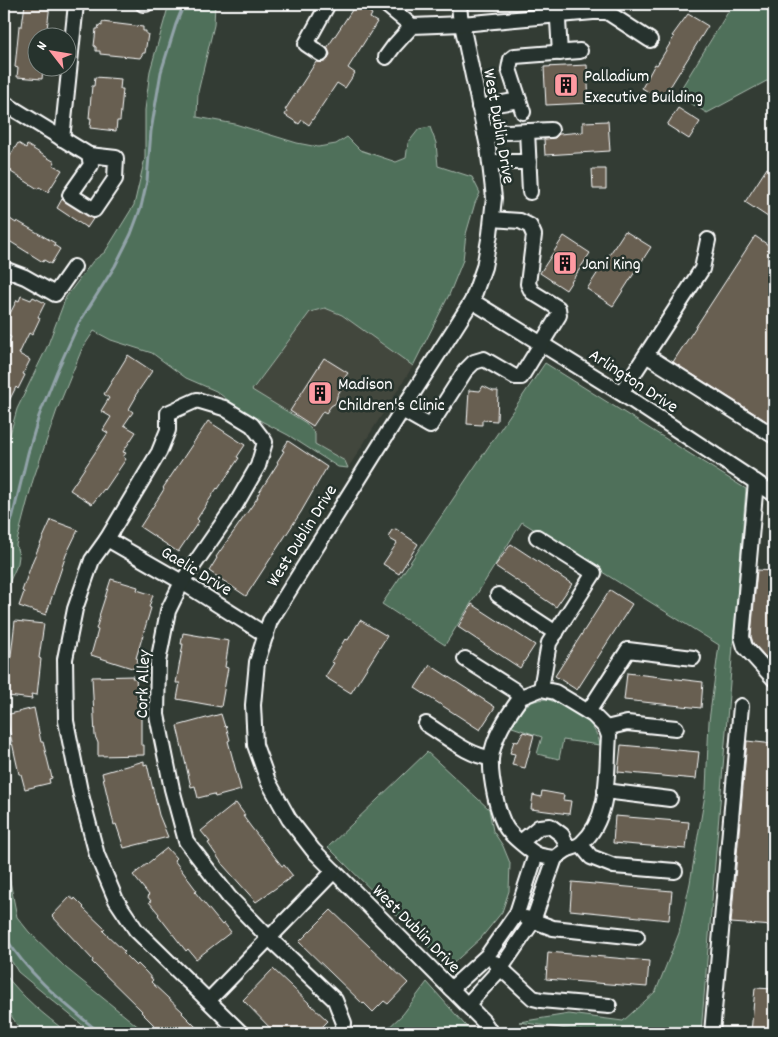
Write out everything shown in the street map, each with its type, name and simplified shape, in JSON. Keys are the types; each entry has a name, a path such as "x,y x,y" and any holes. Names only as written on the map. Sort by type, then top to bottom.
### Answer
{"street":[{"path":"62,139 76,4"},
{"path":"321,54 306,44 328,4"},
{"path":"385,4 412,26 462,24 561,11 603,8 650,40"},
{"name":"West Dublin Drive","path":"459,4 491,162 494,198 484,267 472,301 270,621 257,662 253,705 256,746 268,781 289,819 313,850 483,1021 491,1033"},
{"path":"479,107 521,106 509,69 510,60 515,56 570,52 561,11"},
{"path":"386,57 412,26"},
{"path":"4,103 89,156"},
{"path":"485,133 551,130"},
{"path":"528,131 530,192"},
{"path":"491,162 529,162"},
{"path":"402,410 430,426 466,371 474,362 484,359 515,377 522,377 559,315 558,308 532,292 528,284 534,234 530,226 520,221 492,219"},
{"path":"621,393 702,269 708,240"},
{"path":"4,269 25,277 55,294 74,267"},
{"name":"Arlington Drive","path":"472,301 621,393 774,494"},
{"path":"646,355 774,436"},
{"name":"Cork Alley","path":"107,539 158,452 168,430 168,413 198,400 215,405 224,408 252,425 265,442 258,466 236,504 182,582 168,611 158,662 157,715 172,789 186,841 229,897 268,938 335,1000 344,1023 341,1033"},
{"path":"756,482 742,637 745,647 774,679"},
{"path":"537,537 594,573 550,643 541,688"},
{"path":"107,539 92,560 78,601 65,659 66,721 80,791 97,855 116,900 136,930 241,1033"},
{"name":"Gaelic Drive","path":"107,539 182,582 266,635"},
{"path":"498,595 556,633"},
{"path":"588,712 628,650 693,658"},
{"path":"465,659 514,690 521,697"},
{"path":"467,1005 501,968 533,922 555,858 574,847 593,830 600,817 605,791 608,736 606,728 588,712 556,692 541,688 521,697 508,715 496,741 491,758 495,794 507,829 536,854 555,858"},
{"path":"712,1033 741,706"},
{"path":"606,728 627,723 676,728"},
{"path":"426,724 474,754 483,758 491,758"},
{"path":"605,791 670,799"},
{"path":"521,842 539,827 550,826 574,847 591,857 614,866 675,870"},
{"path":"451,989 487,956 517,913 536,854"},
{"path":"209,1000 334,871"},
{"path":"517,913 533,922 553,928 637,937"},
{"path":"487,956 533,998 609,1006"}],"shaded area":[{"path":"325,308 342,315 413,366 348,468 345,461 315,444 306,423 252,391 310,312"}],"green space":[{"path":"169,4 215,4 214,25 198,92 197,117 235,124 297,143 318,147 336,144 347,137 360,150 396,162 406,158 408,143 419,129 430,127 436,143 438,166 472,177 480,193 475,203 466,234 463,260 449,295 413,366 342,315 325,308 310,312 252,390 306,423 315,434 315,444 345,461 348,468 338,467 288,435 242,411 216,391 186,378 152,353 111,340 94,331 82,349 57,410 33,480 16,545 19,556 18,563 4,594 4,456 17,409 47,347 66,297 93,261 105,252 134,205 145,158 145,110 150,71"},
{"path":"733,4 774,4 774,77 707,113 677,95"},
{"path":"545,363 746,489 701,1033 588,1032 519,1022 569,1014 623,1021 656,991 679,933 690,883 706,789 709,721 719,645 522,522 445,645 382,604"},
{"path":"546,699 580,715 593,728 600,745 563,740 559,759 537,754 542,737 512,727 528,704"},
{"path":"427,752 489,809 493,831 503,846 510,863 509,891 502,912 481,938 449,967 328,847"},
{"path":"4,863 9,876 17,917 29,932 66,968 146,1033 92,1033 18,972 4,949"},
{"path":"4,973 34,1005 68,1033 22,1033 4,1004"},
{"path":"427,982 472,1033 383,1033 403,1014"}],"building":[{"path":"25,4 50,4 47,28 28,28 28,78 17,77 18,68 15,67 19,26 22,26"},
{"path":"359,5 372,14 370,18 377,22 348,68 355,73 345,88 337,83 309,125 302,120 299,124 285,115 287,111 285,110 316,62 324,62 328,59 330,54 327,48 354,7 356,9"},
{"path":"688,14 708,26 662,100 642,88 655,64 657,65 674,37 672,36"},
{"path":"102,22 143,27 143,31 146,31 146,34 148,34 145,53 140,58 100,54 100,51 96,51 94,46 96,29 98,29 99,25 102,26"},
{"name":"Palladium Executive Building","path":"587,65 589,103 546,105 544,67"},
{"path":"95,77 121,79 120,89 123,89 120,121 117,121 116,131 90,128 92,86 94,86"},
{"path":"678,108 700,122 689,139 667,125"},
{"path":"608,121 610,151 545,155 544,139 555,138 559,134 583,132 583,122"},
{"path":"18,143 26,148 27,145 55,162 53,165 62,170 48,192 39,187 38,189 4,166"},
{"path":"767,168 774,172 774,221 745,202"},
{"path":"592,169 606,169 606,189 593,189"},
{"path":"62,199 93,219 87,228 57,208"},
{"path":"10,219 16,223 17,221 55,243 54,245 60,249 51,264 44,260 43,262 6,239 7,237 4,235 4,220 8,223"},
{"path":"625,231 651,247 613,306 587,289"},
{"name":"Jani King","path":"564,236 590,253 566,290 540,273"},
{"path":"755,236 774,249 774,426 673,362"},
{"path":"21,296 31,300 33,297 45,303 32,335 29,333 19,354 30,360 23,374 25,375 18,389 16,387 4,411 4,354 11,337 4,333 4,325"},
{"path":"128,355 152,371 135,396 129,409 133,412 124,425 136,432 123,452 126,453 123,457 126,459 105,490 92,504 70,490 108,433 103,430 111,417 101,411 109,398 104,394"},
{"name":"Madison Children's Clinic","path":"324,358 348,373 338,387 341,389 336,403 326,413 323,411 313,426 290,411"},
{"path":"483,386 493,391 498,391 497,421 482,420 482,425 467,424 469,390 480,391"},
{"path":"208,421 245,445 237,457 239,458 217,488 197,519 199,521 178,552 140,527 163,488"},
{"path":"288,441 327,467 301,512 246,596 209,571 216,557 258,497 278,463 284,451 282,450"},
{"path":"51,520 78,530 66,555 46,615 19,606 33,560"},
{"path":"396,529 418,544 399,574 383,564 397,543 390,539 389,535 392,530"},
{"path":"511,544 572,584 556,607 495,566"},
{"path":"757,570 774,571 774,666 753,643 751,636"},
{"path":"111,579 138,587 137,590 153,595 136,658 138,659 135,669 91,655 98,630 96,629 99,616"},
{"path":"610,590 632,604 577,690 555,676"},
{"path":"472,604 535,645 520,668 458,627"},
{"path":"360,620 387,636 351,693 325,677 334,663 331,662 345,639 348,640"},
{"path":"15,621 44,624 39,658 41,659 37,695 31,694 32,699 8,696"},
{"path":"183,633 229,641 225,667 228,668 221,707 177,699 180,683 176,683 183,644 181,644"},
{"path":"430,665 495,707 480,730 415,688"},
{"path":"627,673 703,682 701,708 624,700"},
{"path":"133,676 132,678 136,678 138,705 141,705 141,745 144,745 144,755 98,756 92,677"},
{"path":"34,708 41,742 43,742 52,778 49,779 50,783 25,789 21,774 19,774 6,715"},
{"path":"221,714 230,740 228,741 241,790 215,797 214,794 198,798 195,786 191,787 177,726"},
{"path":"523,732 534,735 525,768 512,765 515,754 510,753 514,741 518,742"},
{"path":"747,741 774,744 774,926 731,923"},
{"path":"621,745 699,752 696,779 618,772"},
{"path":"144,761 144,765 147,764 159,815 168,837 124,848 116,824 114,825 102,773"},
{"path":"542,791 564,795 563,800 571,801 569,814 531,809 533,795 541,797"},
{"path":"236,803 251,827 282,866 284,865 293,876 256,902 223,865 208,843 210,842 201,831"},
{"path":"615,816 689,822 686,849 613,843"},
{"path":"167,848 176,858 174,860 197,891 195,892 222,925 224,923 231,932 196,959 188,949 186,951 158,915 149,902 151,901 147,896 149,895 133,875"},
{"path":"572,882 672,891 669,920 570,910"},
{"path":"70,897 74,900 75,898 84,907 105,929 103,931 125,952 123,953 136,966 138,964 146,972 153,980 151,982 202,1033 162,1033 92,962 93,960 52,916"},
{"path":"331,910 408,983 388,1004 384,1001 373,1012 299,942"},
{"path":"548,952 649,961 647,987 546,979"},
{"path":"273,969 328,1021 316,1033 275,1033 243,1000"},
{"path":"755,988 774,989 774,1033 751,1033"}],"waterway":[{"path":"4,530 12,519 39,416 57,371 79,323 115,266 131,234 141,207 147,181 151,131 161,72 184,4"},
{"path":"4,935 36,976 100,1033"}],"place":[{"name":"Palladium Executive Building","path":"566,85"},
{"name":"Jani King","path":"565,263"},
{"name":"Madison Children's Clinic","path":"320,393"}]}
